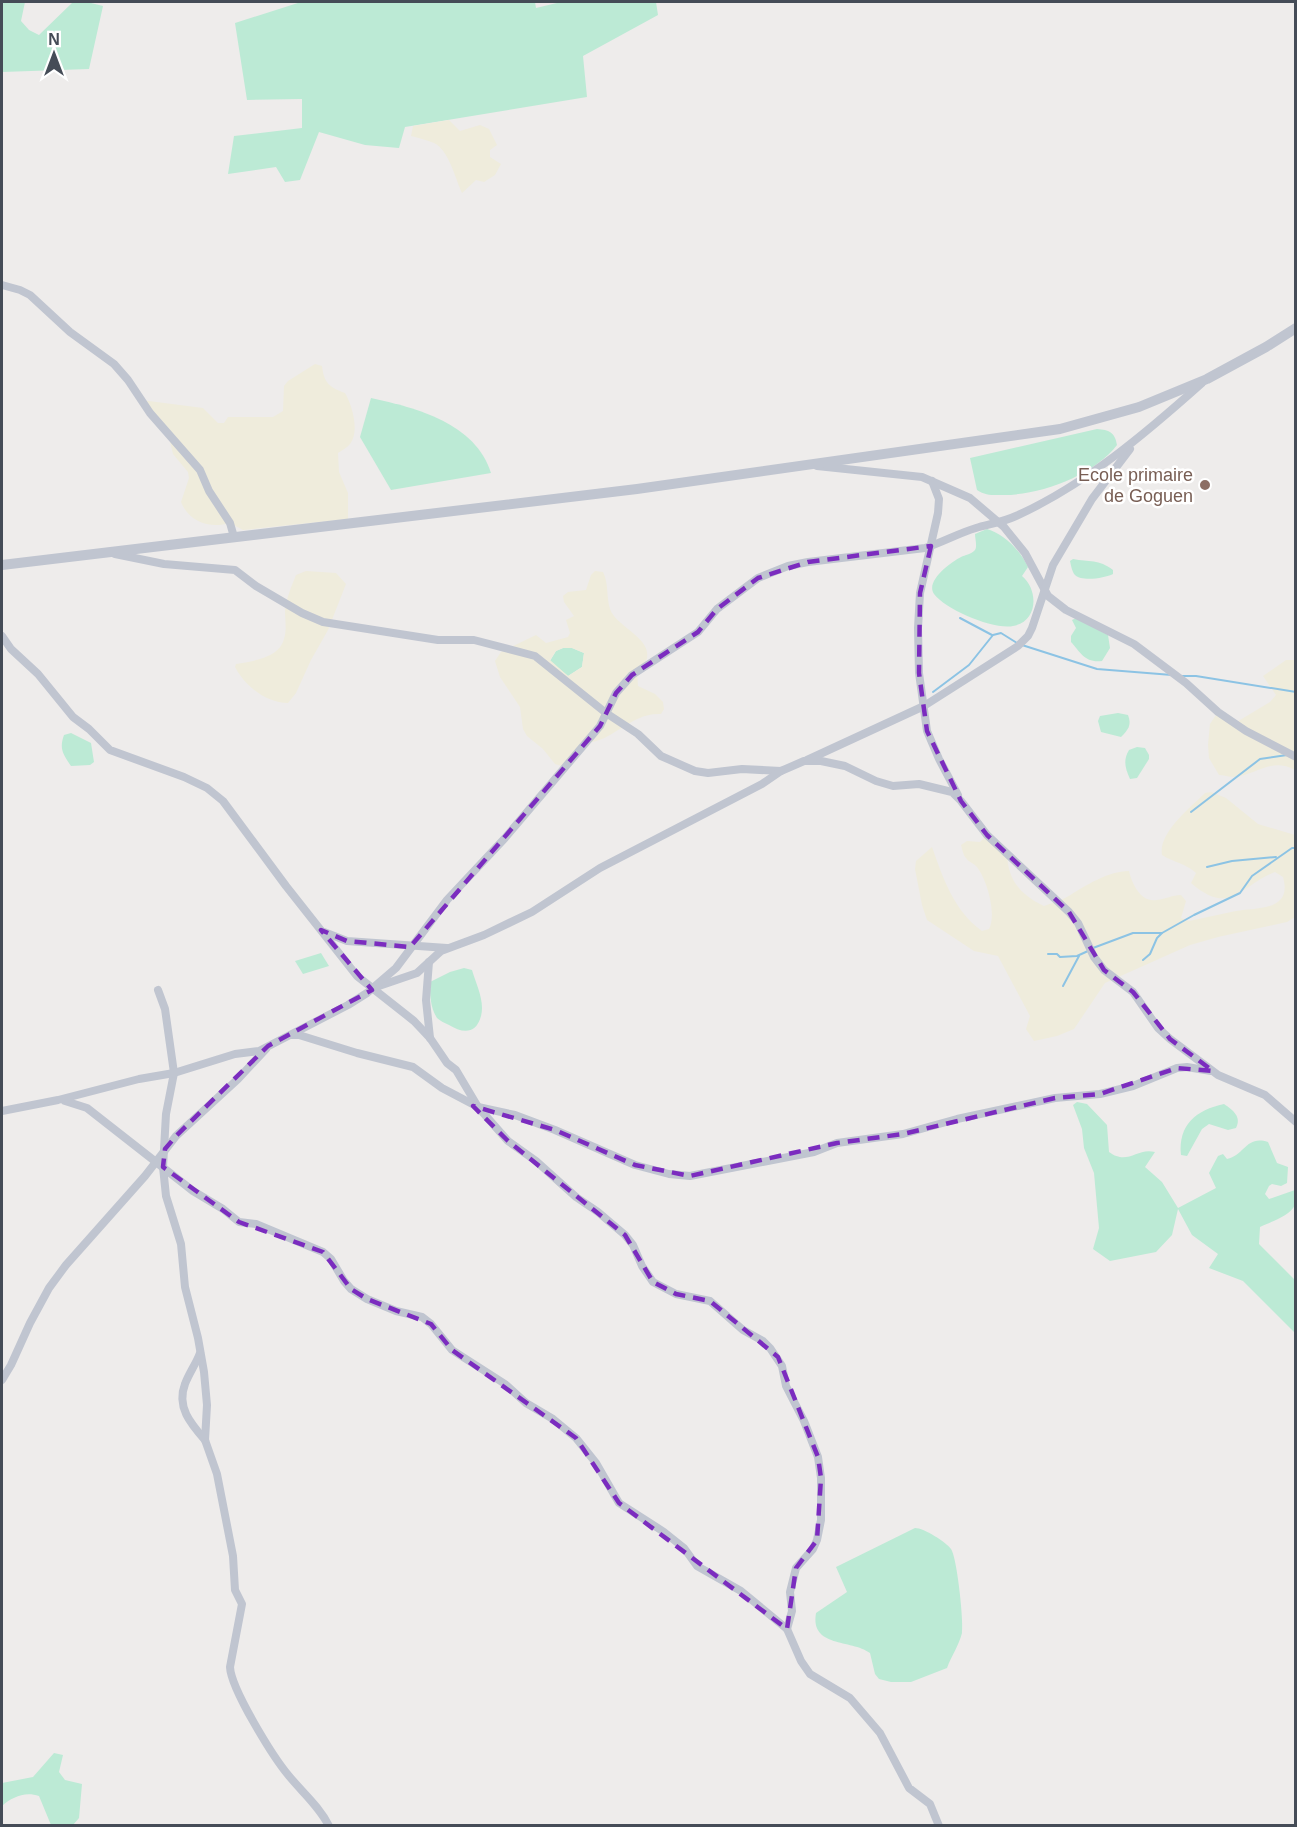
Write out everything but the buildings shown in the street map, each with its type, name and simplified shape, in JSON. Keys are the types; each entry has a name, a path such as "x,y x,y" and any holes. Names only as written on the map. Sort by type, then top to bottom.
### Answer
{"street":[{"path":"2,285 30,295 70,332 114,364 128,380 150,413 200,470 209,491 230,522 234,537"},
{"path":"2,565 637,489 1060,429 1139,407 1207,379 1296,328"},
{"path":"2,1111 174,1073 222,1057 252,1053 348,1005 372,989 396,968 447,900 505,838 600,726 616,693 632,675 698,632 717,609 758,578 788,566 808,562 892,553 931,546 976,528 999,523 1047,500 1101,465 1207,379"},
{"path":"372,989 407,978 417,973 448,948 484,935 532,912 600,868 762,784 781,771 924,706 1018,646 1032,628 1053,565 1092,499 1117,463 1144,432"},
{"path":"805,465 922,477 970,498 999,523 1025,553 1044,591 1066,610 1134,644 1186,683 1218,712 1246,731 1296,757"},
{"path":"932,481 939,499 920,593 919,673 927,731 961,801 987,835 1069,912 1078,923 1094,957 1104,970 1133,992 1158,1028 1170,1040 1213,1071 1265,1095 1296,1122"},
{"path":"106,552 164,564 235,570 256,586 302,613 323,622 438,640 474,640 535,656 606,713 638,734 662,756 695,771 708,773 742,769 781,771"},
{"path":"2,636 11,649 38,674 73,717 110,750 184,777 207,788 223,801 357,976 414,1021 430,1038 447,1063 456,1070 478,1107 508,1142 536,1161 576,1197 625,1235 653,1282 676,1294 710,1302 743,1330 763,1341 778,1357 786,1386 804,1421 818,1457 821,1478 821,1520 817,1540 813,1549 796,1568 790,1592 792,1611 787,1629"},
{"path":"804,761 822,761 845,766 876,782 893,786 919,784 937,787 951,792 961,801"},
{"path":"321,930 347,941 448,948"},
{"path":"429,962 426,1000 430,1038"},
{"path":"158,990 165,1009 174,1073 166,1114 165,1149 160,1164 166,1196 182,1244 185,1287 201,1353 207,1405 205,1440"},
{"path":"291,1035 299,1035 413,1067 441,1088 478,1107 515,1115 635,1165 669,1174 690,1176 814,1152 837,1143 903,1134 957,1119 1055,1098 1100,1094 1133,1086 1177,1068 1187,1067 1213,1071"},
{"path":"165,1149 238,1079 268,1046"},
{"path":"58,1100 87,1108 193,1191 224,1209 239,1222 256,1224 323,1252 332,1259 351,1289 367,1299 396,1311 422,1317 431,1324 452,1350 504,1384 526,1404 553,1419 576,1438 596,1463 619,1503 664,1532 684,1548 697,1566 741,1591 787,1629 801,1661 810,1674 850,1698 880,1733 909,1788 930,1804 939,1826"},
{"path":"2,1380 49,1288 66,1264 145,1176 160,1164"},
{"path":"201,1353 185,1385 183,1398 185,1416 205,1440 217,1474 233,1556 235,1590 242,1604 230,1678 255,1724 288,1775 324,1816 329,1826"}],"highlighted area":[{"path":"931,546 920,593 919,673 927,731 961,801 987,835 1069,912 1104,970 1133,992 1170,1039 1213,1071 1177,1068 1100,1094 1055,1098 903,1134 837,1143 690,1176 635,1165 555,1130 473,1106 508,1141 625,1235 653,1282 676,1294 710,1301 778,1357 818,1457 821,1478 817,1540 796,1568 787,1629 619,1503 576,1438 452,1350 431,1324 367,1299 351,1289 323,1252 239,1222 163,1167 165,1149 176,1136 268,1046 372,990 321,930 347,941 410,947 600,726 616,693 632,675 698,632 717,609 758,578 808,562"}],"green space":[{"path":"2,2 25,2 21,21 29,30 39,35 73,2 87,2 103,6 89,69 2,72"},
{"path":"301,2 535,2 536,8 561,2 656,2 658,15 583,56 587,97 405,127 399,148 365,145 319,132 300,180 285,182 276,167 228,174 234,136 302,128 302,99 247,100 235,23"},
{"path":"371,398 425,413 458,430 483,456 491,473 391,490 360,437"},
{"path":"1097,429 1111,432 1117,445 1107,456 1081,474 1050,487 1019,494 990,495 977,490 970,458"},
{"path":"987,529 1011,544 1028,567 1022,576 1031,589 1033,605 1027,618 1013,626 994,625 971,618 940,600 932,589 940,572 957,559 975,550 975,534"},
{"path":"1073,559 1103,564 1113,570 1113,574 1094,579 1078,577 1074,574 1070,561"},
{"path":"1076,618 1108,635 1110,648 1102,661 1087,659 1071,642 1071,636 1076,628 1072,620"},
{"path":"572,648 584,653 582,667 568,676 550,661 556,651"},
{"path":"1118,713 1128,715 1130,722 1121,737 1101,732 1098,721 1100,716"},
{"path":"71,733 91,743 94,762 90,765 71,766 66,758 62,748 64,735"},
{"path":"1137,747 1145,748 1149,759 1137,778 1130,779 1125,761 1129,750"},
{"path":"321,953 329,966 303,974 295,961"},
{"path":"464,968 472,970 482,1004 479,1022 476,1027 468,1031 454,1028 437,1018 430,996 430,982"},
{"path":"1077,1102 1087,1104 1107,1125 1109,1152 1116,1156 1127,1157 1143,1152 1155,1152 1145,1167 1162,1182 1178,1208 1216,1188 1209,1173 1218,1156 1223,1154 1227,1159 1238,1154 1250,1143 1268,1142 1277,1163 1288,1167 1287,1183 1281,1186 1272,1184 1265,1194 1269,1199 1295,1190 1296,1202 1289,1212 1260,1227 1259,1244 1295,1280 1295,1333 1243,1281 1209,1268 1218,1254 1192,1235 1178,1209 1172,1235 1156,1252 1110,1261 1093,1249 1099,1228 1094,1173 1084,1148 1082,1129 1073,1105"},
{"path":"1224,1104 1237,1117 1236,1128 1228,1130 1209,1124 1202,1129 1187,1156 1181,1155 1183,1135 1191,1120 1205,1110"},
{"path":"915,1528 924,1530 951,1549 960,1590 962,1633 947,1668 911,1682 891,1682 879,1679 875,1674 870,1653 834,1641 819,1632 816,1613 847,1592 836,1567"},
{"path":"54,1753 63,1755 59,1772 65,1780 82,1784 79,1818 73,1825 51,1825 39,1796 29,1794 19,1796 2,1806 2,1783 33,1777"}],"sand":[{"path":"449,120 460,131 480,125 489,129 497,145 490,150 490,157 501,164 495,175 484,182 476,180 462,193 444,152 431,142 411,136 413,126"},
{"path":"315,364 322,366 328,384 345,393 354,418 353,439 338,453 339,472 348,493 348,519 243,530 230,523 208,524 189,515 181,502 189,478 188,472 173,454 168,433 141,400 203,408 218,423 224,423 228,417 273,417 283,411 284,386"},
{"path":"306,571 336,573 346,584 328,630 296,693 288,703 280,702 264,697 250,687 235,667 236,664 264,658 281,645 285,636 285,611 289,592 296,575"},
{"path":"595,571 603,572 610,609 619,622 645,646 646,661 637,672 638,686 655,694 663,702 664,709 661,714 640,718 604,738 585,743 565,767 555,764 543,749 527,736 523,729 520,707 500,677 495,661 501,652 536,635 546,643 568,637 570,633 566,620 574,616 564,602 563,596 568,592 586,590 591,575","holes":["572,648 584,653 582,667 568,676 550,660 556,651"]},
{"path":"1286,660 1295,660 1295,770 1279,765 1242,776 1219,775 1209,758 1210,724 1218,712 1235,723 1270,702 1276,695 1263,676"},
{"path":"1211,792 1226,798 1258,824 1295,835 1295,917 1287,922 1190,945 1105,983 1074,1029 1057,1036 1034,1041 1026,1029 1030,1016 998,956 974,951 927,920 915,869 916,861 932,847 945,882 957,904 972,923 982,931 989,929 992,915 987,888 977,867 965,857 961,845 967,841 980,842 987,835 1007,854 1010,872 1017,886 1022,892 1044,906 1105,876 1129,871 1135,887 1146,899 1157,900 1181,895 1186,901 1181,918 1189,921 1271,906 1283,897 1285,888 1283,877 1275,872 1234,896 1216,898 1191,883 1196,873 1162,855 1162,847 1170,830 1205,793"}],"waterway":[{"path":"960,618 992,635"},
{"path":"933,692 969,665 993,635 1001,633 1017,643"},
{"path":"1022,645 1097,669 1172,675"},
{"path":"1180,676 1196,676 1296,692"},
{"path":"1191,812 1260,759 1287,755"},
{"path":"1143,960 1150,954 1157,938 1162,933 1240,893 1252,876 1292,848 1296,848"},
{"path":"1207,867 1232,861 1276,857"},
{"path":"1093,948 1133,933 1162,933"},
{"path":"1048,954 1057,954 1060,957 1077,956 1088,951"},
{"path":"1063,986 1079,956"}],"place":[{"name":"Ecole primaire de Goguen","path":"1205,485"}]}
